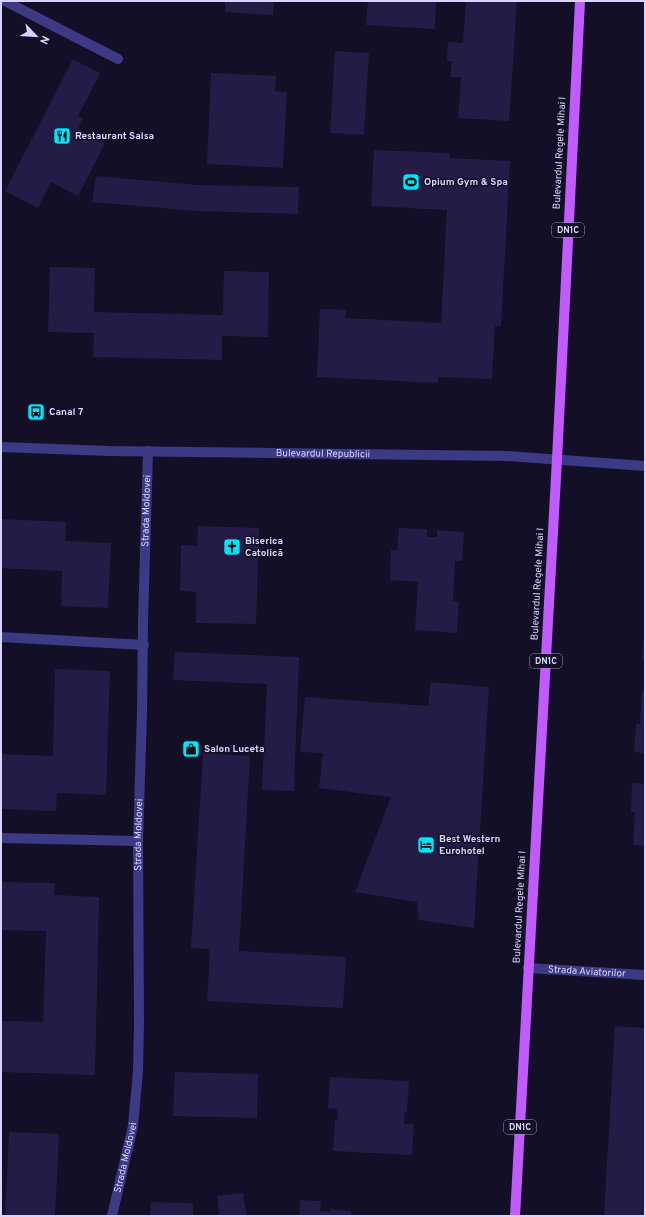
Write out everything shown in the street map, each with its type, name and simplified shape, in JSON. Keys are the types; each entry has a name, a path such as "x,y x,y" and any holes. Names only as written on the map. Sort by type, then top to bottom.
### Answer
{"main road":[{"name":"Bulevardul Regele Mihai I","path":"515,1216 557,459 580,1"}],"street":[{"path":"5,1 118,59"},
{"name":"Bulevardul Republicii","path":"1,447 148,451 507,456 645,466"},
{"name":"Strada Moldovei","path":"112,1216 133,1126 138,1071 138,841 148,451"},
{"path":"1,637 144,645"},
{"path":"1,838 138,841"},
{"name":"Strada Aviatorilor","path":"528,968 645,975"}],"building":[{"path":"225,1 274,1 273,15 225,12"},
{"path":"368,1 436,1 435,29 366,25"},
{"path":"466,1 517,1 509,121 458,118 461,77 450,77 452,61 447,61 448,42 463,43"},
{"path":"335,51 369,53 364,135 330,133"},
{"name":"Restaurant Salsa","path":"73,59 100,73 78,116 83,118 78,129 105,143 78,196 51,182 38,208 5,191"},
{"path":"211,73 276,76 275,91 287,92 283,168 207,164"},
{"path":"374,150 450,153 450,158 510,161 501,326 495,326 492,379 438,377 438,383 317,377 320,309 346,310 345,318 441,323 447,210 371,206"},
{"path":"96,176 197,185 299,187 298,214 196,211 92,202"},
{"path":"50,267 95,268 94,312 223,315 224,271 269,272 268,337 222,336 222,360 93,357 94,333 48,332"},
{"path":"1,519 66,522 65,541 111,543 108,608 61,606 62,571 1,568"},
{"path":"198,526 259,528 256,624 196,623 196,592 180,591 181,545 197,546"},
{"path":"399,528 427,529 427,537 437,537 437,530 464,532 462,561 455,561 453,601 459,602 457,633 415,630 418,582 390,580 391,550 397,550"},
{"path":"645,633 645,659 642,658"},
{"path":"175,652 299,657 294,791 262,790 267,684 173,680"},
{"path":"55,669 110,671 106,795 57,793 56,811 1,809 1,754 53,756"},
{"name":"Best Western Eurohotel","path":"431,682 489,687 474,928 419,920 417,902 355,892 391,797 319,788 323,753 300,752 305,697 428,706"},
{"path":"642,690 645,691 645,753 634,752 636,724 640,724"},
{"path":"203,753 250,756 239,951 346,957 343,1008 207,1001 210,949 191,948"},
{"path":"632,783 645,784 645,846 633,845 635,812 631,812"},
{"path":"1,882 55,883 54,895 99,897 95,1075 1,1072 1,1021 43,1022 46,931 1,930"},
{"path":"615,1026 645,1028 645,1216 604,1216"},
{"path":"175,1072 258,1074 257,1118 173,1116"},
{"path":"330,1077 409,1081 407,1112 405,1112 404,1124 414,1124 412,1155 333,1151 335,1120 337,1120 338,1109 328,1108"},
{"path":"9,1132 59,1134 55,1216 5,1216"},
{"path":"243,1193 247,1216 219,1216 217,1196"},
{"path":"300,1200 321,1201 320,1211 330,1212 331,1209 351,1211 351,1216 299,1216"},
{"path":"151,1202 193,1203 193,1216 150,1216"}],"place":[{"name":"Restaurant Salsa","path":"62,136"},
{"name":"Opium Gym & Spa","path":"411,182"},
{"name":"Canal 7","path":"36,412"},
{"name":"Biserica Catolică","path":"232,547"},
{"name":"Salon Luceta","path":"191,749"},
{"name":"Best Western Eurohotel","path":"426,845"}]}
